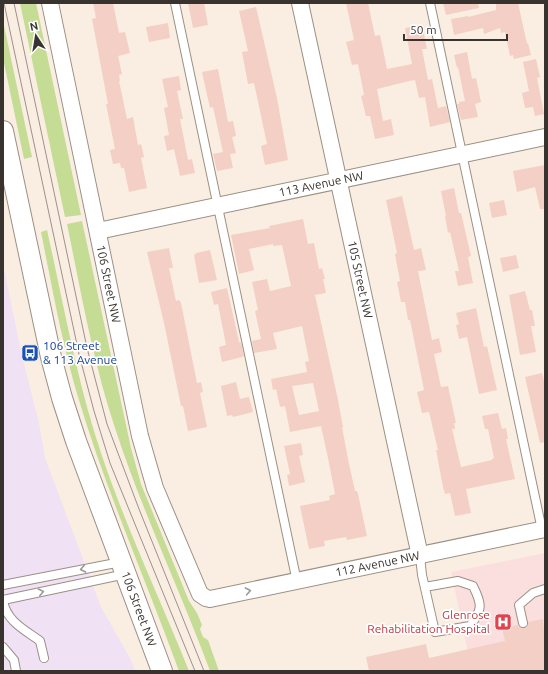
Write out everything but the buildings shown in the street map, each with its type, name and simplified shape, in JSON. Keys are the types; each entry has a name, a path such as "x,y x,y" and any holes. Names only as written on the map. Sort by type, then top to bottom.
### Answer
{"street":[{"name":"106 Street NW","path":"50,3 140,436 148,466 163,509 198,591 203,596 210,599"},
{"name":"105 Street NW","path":"300,3 420,556"},
{"name":"106 Street NW","path":"3,131 51,357 76,441 162,671"},
{"name":"113 Avenue NW","path":"98,231 545,137"},
{"name":"112 Avenue NW","path":"210,599 544,530"}],"lane":[{"path":"175,3 296,582"},
{"path":"430,3 544,530"},
{"path":"420,556 426,587 435,632 470,626 478,615 480,600 473,586 458,581 426,587"},
{"path":"3,585 124,568"},
{"path":"44,658 40,641 11,619 5,610 3,600 124,568"},
{"path":"523,623 519,605 533,593 545,589"},
{"path":"3,647 14,660 16,671"}],"shaded area":[{"path":"3,264 21,352 39,423 45,458 101,607 131,660 135,671 3,671"},
{"name":"Glenrose Rehabilitation Hospital","path":"545,553 545,671 472,671 451,572"}],"green space":[{"path":"20,3 36,3 81,215 65,217"},
{"path":"3,21 32,157 24,159 3,58"},
{"path":"82,221 131,448 141,484 189,601 197,613 202,625 200,629 203,637 208,640 219,671 210,671 137,490 107,403 88,327 67,224"},
{"path":"47,230 74,356 94,431 115,492 189,671 179,671 89,432 72,377 58,315 41,232"}],"tram line":[{"path":"4,3 79,354 94,411 110,463 195,671"},
{"path":"14,3 87,348 107,424 139,509 204,671"}],"place":[{"name":"106 Street & 113 Avenue","path":"30,353"},
{"name":"Glenrose Rehabilitation Hospital","path":"503,622"}]}
